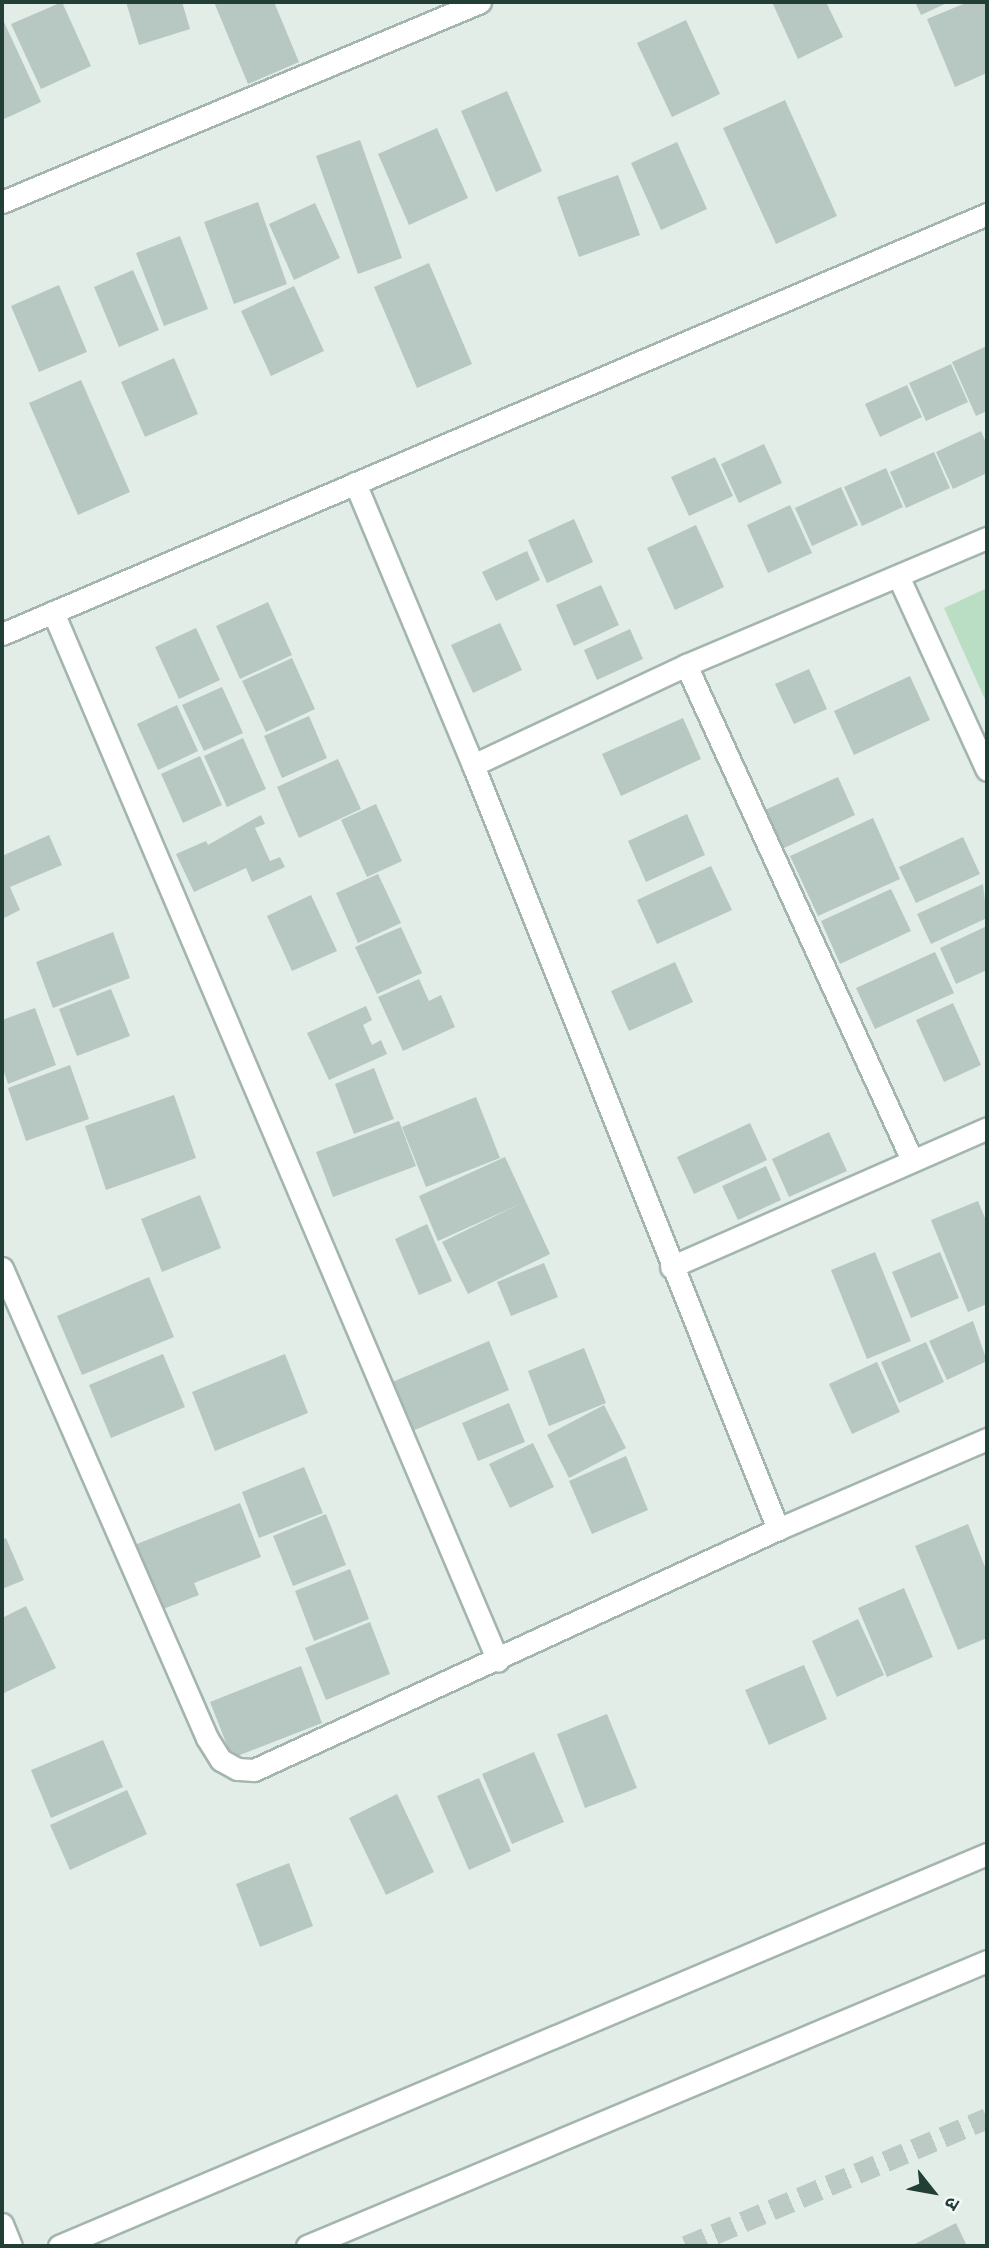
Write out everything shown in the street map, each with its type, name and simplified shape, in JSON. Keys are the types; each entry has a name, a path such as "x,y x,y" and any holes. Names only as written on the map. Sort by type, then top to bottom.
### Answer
{"street":[{"path":"2,202 480,2"},
{"path":"2,634 987,214"},
{"path":"355,484 474,765 671,1267 778,1529"},
{"path":"474,765 686,665 987,538"},
{"path":"898,576 987,770"},
{"path":"53,612 498,1661"},
{"path":"686,665 912,1160"},
{"path":"671,1267 987,1128"},
{"path":"2,1268 207,1738 221,1760 237,1769 254,1770 498,1661 778,1529 987,1439"},
{"path":"60,2246 987,1854"},
{"path":"307,2246 987,1961"},
{"path":"2,2224 11,2246"}],"green space":[{"path":"987,588 987,704 944,608"}],"building":[{"path":"62,2 91,66 41,89 11,24"},
{"path":"126,2 182,2 190,29 139,45"},
{"path":"214,2 274,2 299,62 248,84"},
{"path":"772,2 826,2 843,37 798,59"},
{"path":"915,2 949,2 921,15"},
{"path":"968,2 987,2 987,73 955,87 927,19"},
{"path":"686,20 720,94 672,117 637,43"},
{"path":"4,22 41,102 2,120 2,23"},
{"path":"507,91 542,171 496,192 461,111"},
{"path":"785,100 837,216 776,244 723,128"},
{"path":"437,128 468,198 409,225 378,154"},
{"path":"360,140 402,258 358,274 316,156"},
{"path":"677,142 707,209 661,230 631,163"},
{"path":"618,175 640,235 579,257 557,197"},
{"path":"258,202 287,284 234,304 204,222"},
{"path":"315,203 340,258 294,280 269,224"},
{"path":"180,236 208,309 164,326 136,253"},
{"path":"429,263 472,364 417,388 374,287"},
{"path":"133,270 159,330 119,347 94,287"},
{"path":"59,285 87,352 39,372 11,306"},
{"path":"294,286 324,351 271,376 241,311"},
{"path":"987,346 987,411 976,416 952,362"},
{"path":"174,358 198,414 145,437 121,382"},
{"path":"951,364 968,402 926,421 909,383"},
{"path":"81,380 130,492 78,515 29,403"},
{"path":"907,385 922,417 880,437 865,404"},
{"path":"981,431 987,445 987,473 953,489 936,452"},
{"path":"764,444 782,483 739,503 721,464"},
{"path":"934,452 950,488 906,508 890,472"},
{"path":"715,457 733,496 689,516 671,477"},
{"path":"886,468 903,507 862,526 844,487"},
{"path":"841,487 858,525 812,546 795,508"},
{"path":"790,505 812,553 768,573 747,525"},
{"path":"574,519 593,562 547,583 528,540"},
{"path":"696,525 724,587 675,610 647,548"},
{"path":"527,551 540,580 496,601 482,572"},
{"path":"601,585 619,625 574,646 556,605"},
{"path":"268,602 292,655 240,679 216,626"},
{"path":"500,623 522,670 473,693 451,645"},
{"path":"196,628 220,680 179,699 155,647"},
{"path":"630,629 643,659 597,680 584,650"},
{"path":"292,658 315,709 266,732 242,681"},
{"path":"809,669 827,709 794,724 775,684"},
{"path":"910,676 930,720 854,755 834,711"},
{"path":"222,687 243,733 204,751 182,705"},
{"path":"177,705 198,751 158,770 137,724"},
{"path":"309,716 327,758 282,778 264,736"},
{"path":"683,718 701,759 621,796 602,754"},
{"path":"243,738 266,789 227,807 204,756"},
{"path":"200,756 222,805 183,823 161,774"},
{"path":"338,759 361,809 299,838 277,787"},
{"path":"838,777 855,815 782,849 765,810"},
{"path":"376,804 402,861 367,877 341,820"},
{"path":"687,814 705,855 646,882 628,841"},
{"path":"261,815 265,824 255,828 270,861 280,857 285,867 252,882 246,868 194,892 176,854 206,841 208,845"},
{"path":"873,818 900,879 818,916 790,856"},
{"path":"49,835 62,865 10,887 20,910 2,919 2,856"},
{"path":"963,837 980,874 916,903 899,867"},
{"path":"711,866 732,910 657,944 637,900"},
{"path":"378,874 401,923 358,943 336,893"},
{"path":"983,884 987,918 931,944 917,914"},
{"path":"891,889 911,931 840,964 821,921"},
{"path":"311,895 337,951 292,971 267,916"},
{"path":"987,926 987,970 956,984 940,948"},
{"path":"401,927 422,973 377,994 355,947"},
{"path":"113,932 130,978 53,1008 36,962"},
{"path":"935,952 954,993 875,1029 856,988"},
{"path":"675,962 693,1002 629,1031 611,991"},
{"path":"419,979 429,1001 441,995 455,1027 403,1051 378,997"},
{"path":"111,989 130,1036 77,1056 59,1009"},
{"path":"953,1003 981,1065 944,1082 916,1020"},
{"path":"366,1006 372,1020 363,1025 372,1045 381,1040 387,1054 329,1080 307,1033"},
{"path":"35,1008 56,1065 8,1084 2,1066 2,1020"},
{"path":"70,1065 89,1119 26,1141 8,1088"},
{"path":"374,1068 394,1119 354,1134 335,1084"},
{"path":"174,1095 196,1158 106,1190 85,1126"},
{"path":"476,1097 500,1158 426,1187 402,1127"},
{"path":"399,1121 416,1166 333,1197 316,1152"},
{"path":"750,1123 767,1160 694,1194 677,1157"},
{"path":"829,1132 847,1171 789,1197 772,1159"},
{"path":"505,1157 550,1254 468,1294 442,1242 522,1203 438,1241 419,1196"},
{"path":"766,1166 781,1200 738,1220 722,1186"},
{"path":"200,1195 221,1248 162,1272 141,1219"},
{"path":"978,1201 987,1223 987,1304 968,1312 931,1220"},
{"path":"427,1224 452,1281 419,1295 395,1239"},
{"path":"875,1252 911,1341 867,1359 831,1270"},
{"path":"940,1252 959,1298 911,1318 892,1272"},
{"path":"544,1263 558,1297 511,1316 497,1282"},
{"path":"149,1277 174,1337 82,1375 57,1316"},
{"path":"973,1321 987,1361 947,1380 929,1341"},
{"path":"489,1341 509,1390 410,1432 390,1383"},
{"path":"926,1342 944,1382 899,1403 881,1362"},
{"path":"584,1348 606,1403 549,1426 528,1371"},
{"path":"163,1354 185,1407 111,1438 89,1385"},
{"path":"285,1354 308,1413 215,1451 192,1392"},
{"path":"877,1362 900,1412 852,1434 829,1384"},
{"path":"509,1403 525,1442 478,1461 462,1423"},
{"path":"604,1405 626,1448 569,1478 547,1435"},
{"path":"533,1443 554,1487 510,1508 489,1464"},
{"path":"626,1456 648,1510 592,1534 569,1481"},
{"path":"304,1467 323,1513 259,1538 242,1492"},
{"path":"240,1503 261,1557 194,1583 199,1595 158,1611 132,1546"},
{"path":"326,1514 346,1565 293,1586 273,1536"},
{"path":"968,1524 987,1572 987,1638 958,1650 915,1546"},
{"path":"6,1538 24,1580 2,1589 2,1540"},
{"path":"350,1569 369,1619 314,1641 295,1591"},
{"path":"904,1588 933,1657 887,1677 858,1608"},
{"path":"26,1606 56,1668 2,1694 2,1618"},
{"path":"858,1619 884,1675 837,1697 812,1641"},
{"path":"370,1622 390,1674 326,1700 305,1648"},
{"path":"804,1665 827,1719 769,1745 745,1690"},
{"path":"301,1666 322,1723 232,1758 210,1702"},
{"path":"607,1714 637,1788 585,1808 557,1734"},
{"path":"103,1740 123,1787 51,1818 31,1770"},
{"path":"534,1752 564,1822 512,1844 482,1774"},
{"path":"479,1778 511,1851 469,1870 437,1796"},
{"path":"127,1790 147,1834 70,1870 50,1825"},
{"path":"397,1794 434,1872 386,1895 349,1818"},
{"path":"289,1863 313,1926 260,1947 236,1884"},
{"path":"956,2223 967,2246 911,2246"}],"tunnel":[{"path":"686,2246 987,2118"}]}
